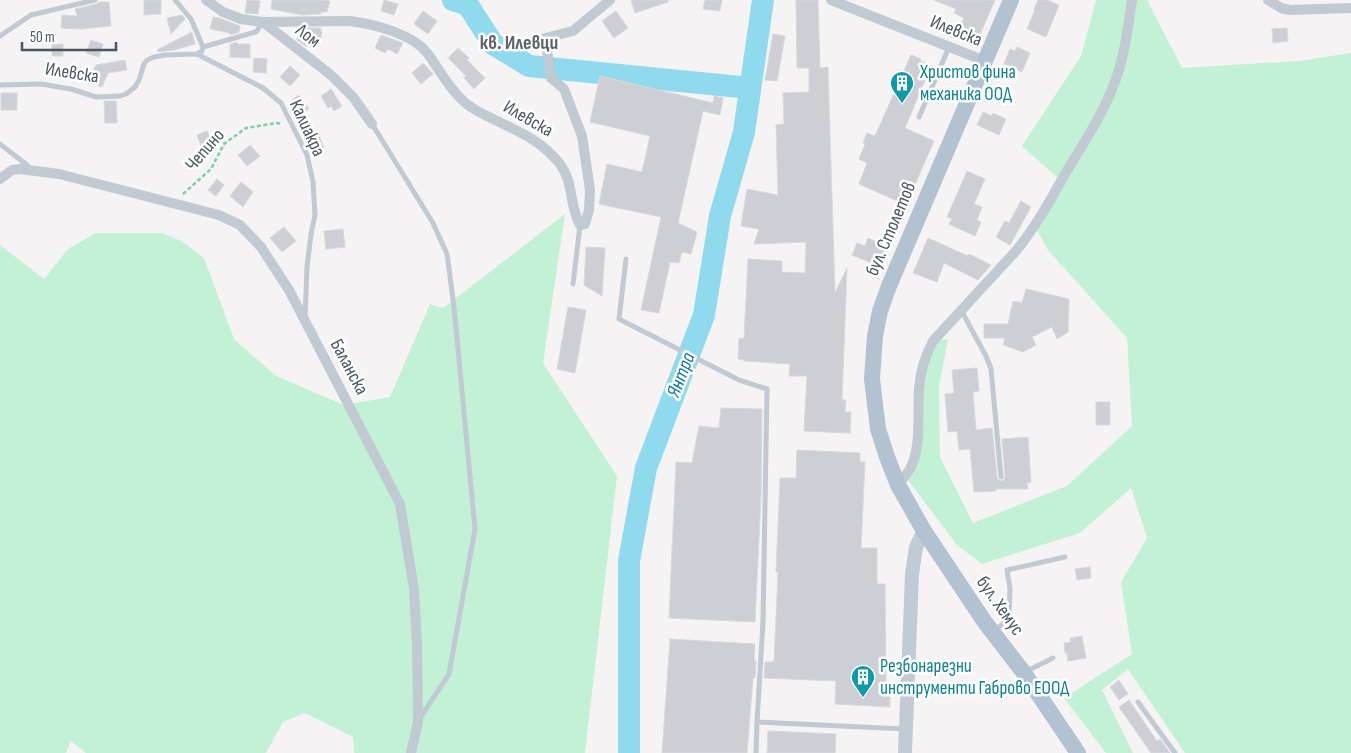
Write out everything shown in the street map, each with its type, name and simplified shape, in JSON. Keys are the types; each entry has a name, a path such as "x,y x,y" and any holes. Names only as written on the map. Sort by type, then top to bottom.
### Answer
{"main road":[{"name":"бул. Столетов","path":"924,531 898,484 878,429 872,380 880,311 1011,0"},
{"name":"бул. Хемус","path":"924,531 992,632 1024,673 1078,753"},
{"path":"905,753 912,574 916,547 924,531"}],"street":[{"name":"Лом","path":"206,0 223,12 263,22 331,75 353,97 372,124"},
{"name":"Илевска","path":"263,22 364,22 406,36 418,43 427,52 457,94 469,106 530,136 547,149 561,166 570,183 576,218 580,225 585,224 587,219 590,190 582,136 564,89 551,78 545,38 573,31 610,0"},
{"name":"Илевска","path":"831,0 985,61"},
{"path":"898,484 910,469 914,457 918,433 919,389 926,354 933,341 1027,237 1062,180 1108,97 1128,35 1132,0"},
{"path":"1268,0 1281,8 1290,10 1351,8"},
{"name":"Баланска","path":"0,179 12,170 30,170 58,174 173,203 219,215 240,225 261,247 289,290 400,504 414,589 417,643 418,722 411,753"}],"lane":[{"path":"0,36 31,15 94,0"},
{"path":"174,0 192,19 203,47 202,51 198,54"},
{"path":"203,47 256,32 263,22"},
{"path":"919,117 949,47"},
{"name":"Илевска","path":"0,85 41,84 72,89 96,97 120,96 135,87 147,60 165,55 198,54"},
{"name":"Калиакра","path":"198,54 263,88 281,103 307,155 313,182 315,215 307,267 305,321"},
{"path":"372,124 433,223 447,254 455,317 475,529 449,674 418,722"},
{"path":"0,144 27,165 30,170"},
{"path":"573,284 580,225"},
{"path":"626,259 619,319 739,380 767,389 763,622 756,753"},
{"path":"961,309 991,369 1001,477"},
{"path":"992,632 1010,619 1010,589 1007,570 1065,557"},
{"path":"1024,673 1054,658"},
{"path":"1138,702 1175,753"},
{"path":"757,722 905,729"}],"path":[{"name":"Чепино","path":"173,203 211,169 224,144 246,128 277,123 293,125"}],"green space":[{"path":"1096,0 1147,0 1182,68 1299,61 1351,53 1351,753 1185,753 1128,669 1102,690 1133,753 1106,753 1064,698 1132,654 1121,582 1147,538 1131,488 1080,533 982,564 957,545 905,476 910,469 919,389 933,341 948,339 939,387 940,457 973,523 1067,486 1132,426 1127,338 1048,250 1038,232 1037,222 1061,181 1022,146 1081,56"},
{"path":"565,214 543,363 617,476 585,753 354,753 353,737 305,713 283,722 266,753 86,753 71,741 66,753 0,753 0,245 44,279 68,249 96,233 163,233 183,242 204,258 234,339 276,376 344,405 390,397 430,304 443,308"}],"building":[{"path":"144,0 161,0 161,14 144,15"},
{"path":"247,0 260,1 258,14 245,13"},
{"path":"272,0 330,1 327,12 302,15 271,9"},
{"path":"384,0 398,4 394,15 381,11"},
{"path":"631,0 668,0 668,2 635,13"},
{"path":"705,0 722,0 720,11 703,9"},
{"path":"796,0 818,0 820,68 828,67 835,293 847,268 842,400 846,400 845,412 851,412 850,433 804,431 807,376 789,376 790,364 738,359 739,338 744,339 748,259 782,261 782,272 805,273 806,242 754,244 759,229 741,226 747,189 778,195 776,125 784,124 783,93 809,92 809,68 797,68"},
{"path":"934,0 995,0 975,46 956,38 964,18 954,13 956,9"},
{"path":"1038,0 1047,0 1059,5 1046,37 1027,29"},
{"path":"99,2 109,2 111,26 81,29 61,28 62,15 77,16 75,9"},
{"path":"423,11 437,21 428,34 414,24"},
{"path":"616,11 628,28 614,38 602,21"},
{"path":"182,15 185,19 171,34 167,18"},
{"path":"213,17 240,26 239,32 230,35 230,33 210,29"},
{"path":"307,28 321,28 320,43 313,42 313,46 305,46 297,40 298,33 306,34"},
{"path":"1287,28 1288,41 1273,43 1272,29"},
{"path":"192,32 195,44 158,52 157,50"},
{"path":"773,34 785,36 777,81 765,80"},
{"path":"381,35 403,43 397,54 388,49 385,53 375,48"},
{"path":"91,40 103,44 99,57 86,53"},
{"path":"238,42 237,44 250,44 250,58 230,57 230,44"},
{"path":"63,44 63,56 52,56 52,45"},
{"path":"1017,47 1030,53 1022,72 1004,64 1010,49 1015,51"},
{"path":"458,48 485,78 474,89 464,78 466,76 448,58"},
{"path":"911,55 933,66 925,80 905,128 934,141 906,205 859,184 867,163 859,159 867,133 875,136"},
{"path":"254,58 267,59 266,73 253,72"},
{"path":"125,60 127,70 108,73 102,87 89,82 96,65"},
{"path":"423,63 433,74 421,84 412,73"},
{"path":"290,66 300,75 290,86 280,77"},
{"path":"600,76 713,103 714,96 723,98 720,115 703,111 678,223 697,232 691,254 682,252 679,263 670,262 659,313 641,310 661,217 599,204 607,164 642,172 650,136 590,122"},
{"path":"331,89 342,106 334,111 331,106 328,108 321,96"},
{"path":"1,93 17,93 17,110 1,110"},
{"path":"298,95 309,108 301,116 289,103"},
{"path":"104,101 116,101 117,123 105,123"},
{"path":"983,112 992,116 993,113 1006,119 999,135 977,125"},
{"path":"207,131 212,143 202,148 197,135"},
{"path":"319,136 324,148 312,153 307,141"},
{"path":"250,145 260,156 247,166 238,155"},
{"path":"967,171 985,179 974,204 982,207 977,220 981,222 975,236 949,224 952,219 947,217"},
{"path":"217,179 224,185 216,196 208,190"},
{"path":"241,182 253,192 243,207 230,196"},
{"path":"1021,201 1031,207 1010,245 996,237 1005,221 1009,223"},
{"path":"284,227 296,241 282,252 270,238"},
{"path":"343,229 345,247 326,249 324,231"},
{"path":"868,238 888,247 881,262 876,260 874,264 852,255 857,243 865,246"},
{"path":"928,238 991,265 978,280 944,263 937,282 913,273"},
{"path":"586,247 605,248 602,296 584,285"},
{"path":"1026,289 1069,299 1068,332 1057,339 1052,327 1032,337 1036,345 1023,352 1003,345 1005,338 984,338 984,324 1008,324 1013,301 1022,303"},
{"path":"568,307 586,310 575,373 557,369"},
{"path":"977,368 979,391 973,392 976,430 992,428 997,477 1001,481 1005,477 1002,439 1028,437 1031,482 1027,483 1028,489 996,489 996,491 974,492 970,449 959,450 957,431 948,432 945,394 954,393 952,370"},
{"path":"1096,402 1110,402 1110,425 1096,425"},
{"path":"721,408 762,409 761,496 755,622 669,618 676,462 692,463 699,426 719,428"},
{"path":"797,450 860,453 860,462 865,462 861,548 877,548 877,584 885,584 886,692 890,692 890,707 835,704 836,681 764,678 765,662 774,662 780,478 796,478"},
{"path":"1090,567 1091,578 1077,580 1075,569"},
{"path":"1082,636 1086,658 1068,661 1064,643 1071,642 1070,638"},
{"path":"670,639 755,644 755,678 753,678 747,753 662,753"},
{"path":"1119,680 1128,694 1119,700 1110,687"},
{"path":"1129,700 1157,741 1160,739 1170,753 1151,753 1119,707"},
{"path":"768,731 836,734 835,753 767,753"}],"waterway":[{"path":"453,0 468,5 493,44 529,66 750,88"},
{"name":"Янтра","path":"629,753 629,561 646,468 704,315 720,216 744,132 763,0"}],"place":[{"name":"Христов фина механика ООД","path":"902,104"},
{"name":"Резбонарезни инструменти Габрово ЕООД","path":"863,698"}],"district":[{"name":"кв. Илевци","path":"519,43"}]}
